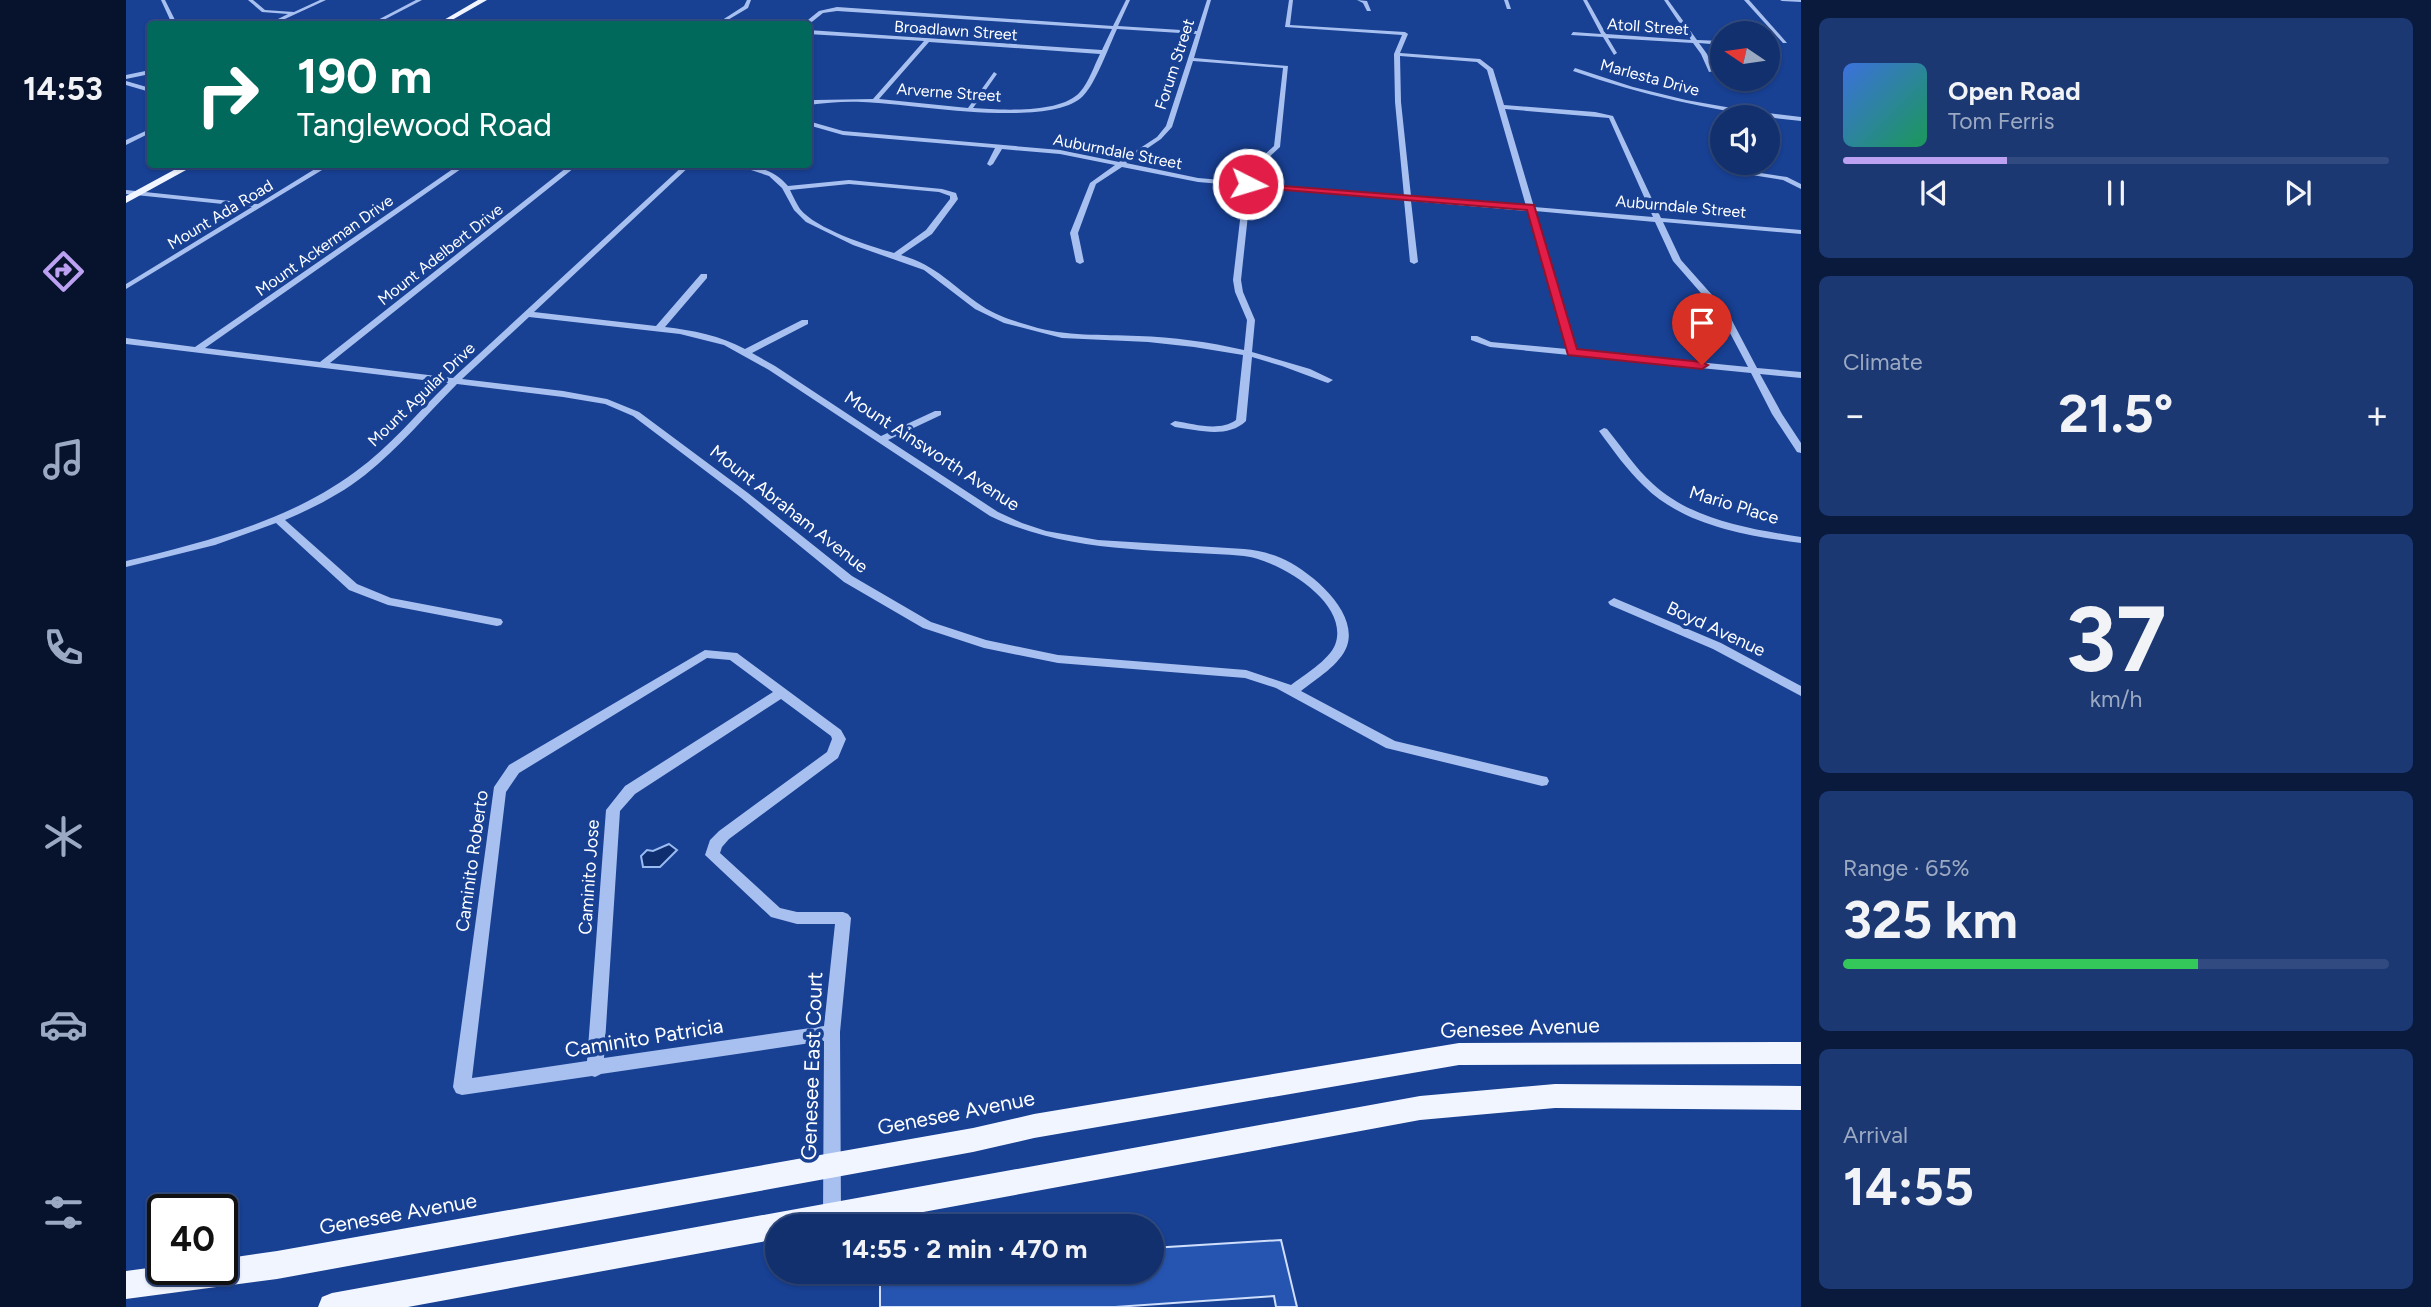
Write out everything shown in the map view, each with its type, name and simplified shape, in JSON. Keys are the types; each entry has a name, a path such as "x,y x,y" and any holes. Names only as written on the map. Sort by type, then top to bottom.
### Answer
{"main road":[{"path":"446,21 483,0"},
{"path":"462,21 491,5"},
{"path":"126,187 162,168"},
{"path":"126,200 186,168"},
{"name":"Genesee Avenue","path":"126,1285 277,1265 973,1140 1034,1126 1459,1054 1801,1053"},
{"path":"843,1214 1420,1108 1555,1096 1801,1098"},
{"path":"332,1307 765,1228"}],"street":[{"path":"163,0 174,21"},
{"path":"250,0 264,11 297,13"},
{"path":"278,21 324,0"},
{"path":"379,21 420,0"},
{"path":"723,21 746,6 749,0"},
{"path":"1028,0 1044,0"},
{"path":"1083,92 1128,0"},
{"name":"Forum Street","path":"1080,262 1074,233 1093,183 1159,138 1169,127 1209,0"},
{"path":"1290,0 1287,26 1405,34 1396,54 1414,262"},
{"path":"1359,0 1365,2 1369,10"},
{"path":"1506,0 1509,8"},
{"path":"1585,0 1614,53"},
{"path":"1665,0 1695,41 1710,69"},
{"path":"1746,0 1766,21"},
{"path":"1782,0 1801,1"},
{"path":"810,21 821,12 836,9 1199,33"},
{"name":"Broadlawn Street","path":"812,32 1102,52"},
{"name":"Atoll Street","path":"1573,34 1710,42"},
{"path":"874,101 928,40"},
{"path":"1396,54 1470,59 1483,63 1490,69 1572,352"},
{"path":"1175,424 1221,429 1236,426 1241,421 1251,320 1238,292 1237,280 1248,184 1250,171 1278,147 1286,67 1190,59"},
{"name":"Marlesta Drive","path":"1576,70 1629,89 1679,102 1801,119"},
{"path":"126,77 147,73"},
{"path":"970,109 994,74"},
{"path":"126,83 147,89"},
{"name":"Arverne Street","path":"812,103 874,101 970,109 1043,109 1062,104 1083,92"},
{"path":"1502,107 1611,117 1677,261 1725,315 1777,414 1801,450"},
{"name":"Auburndale Street","path":"812,124 843,133 1059,152 1182,178 1801,232"},
{"path":"126,143 147,132"},
{"path":"990,164 1000,146"},
{"name":"Mount Ada Road","path":"126,287 322,168"},
{"name":"Mount Ackerman Drive","path":"198,349 459,168"},
{"name":"Mount Adelbert Drive","path":"322,365 571,168"},
{"name":"Mount Aguilar Drive","path":"126,564 189,550 279,520 344,485 371,465 455,381 685,168"},
{"path":"736,168 762,172 778,179 786,188 792,205 807,219 862,246 928,268 992,316 1041,331 1080,338 1147,339 1248,354 1299,367 1328,380"},
{"path":"1762,175 1785,178 1801,187"},
{"path":"786,188 849,182 946,191 954,199 929,232 895,256"},
{"path":"126,192 259,206"},
{"path":"659,328 705,276"},
{"name":"Mount Ainsworth Avenue","path":"527,314 659,328 727,343 747,352 994,514 1032,531 1086,541 1254,554 1298,570 1338,612 1343,622 1342,644 1335,654 1291,692"},
{"path":"747,352 805,322"},
{"path":"1474,338 1490,344 1801,375"},
{"name":"Mount Abraham Avenue","path":"126,341 607,402 636,414 744,495 848,579 927,625 984,644 1058,659 1246,674 1291,692 1391,745 1542,781"},
{"path":"880,440 938,413"},
{"name":"Mario Place","path":"1604,431 1649,486 1675,505 1769,536 1801,540"},
{"path":"279,520 353,587 388,601 497,622"},
{"name":"Boyd Avenue","path":"1614,602 1717,646 1801,692"},
{"name":"Caminito Roberto","path":"462,1087 499,791 514,769 705,654 733,656 782,692"},
{"name":"Genesee East Court","path":"782,692 836,733 839,739 833,755 724,835 715,844 712,855 776,913 797,918 843,918 832,1032 832,1214"},
{"name":"Caminito Jose","path":"595,1069 613,810 631,790 782,692"},
{"name":"Caminito Patricia","path":"462,1087 832,1032"}],"water":[{"path":"669,844 677,850 660,867 643,867 641,856 647,850 653,851"}],"building":[{"path":"1281,1240 1297,1307 1276,1307 1274,1296 1115,1307 880,1307 880,1284 1164,1284 1164,1247"}],"route":[{"path":"1248,184 1531,207 1572,352 1702,365"}]}
